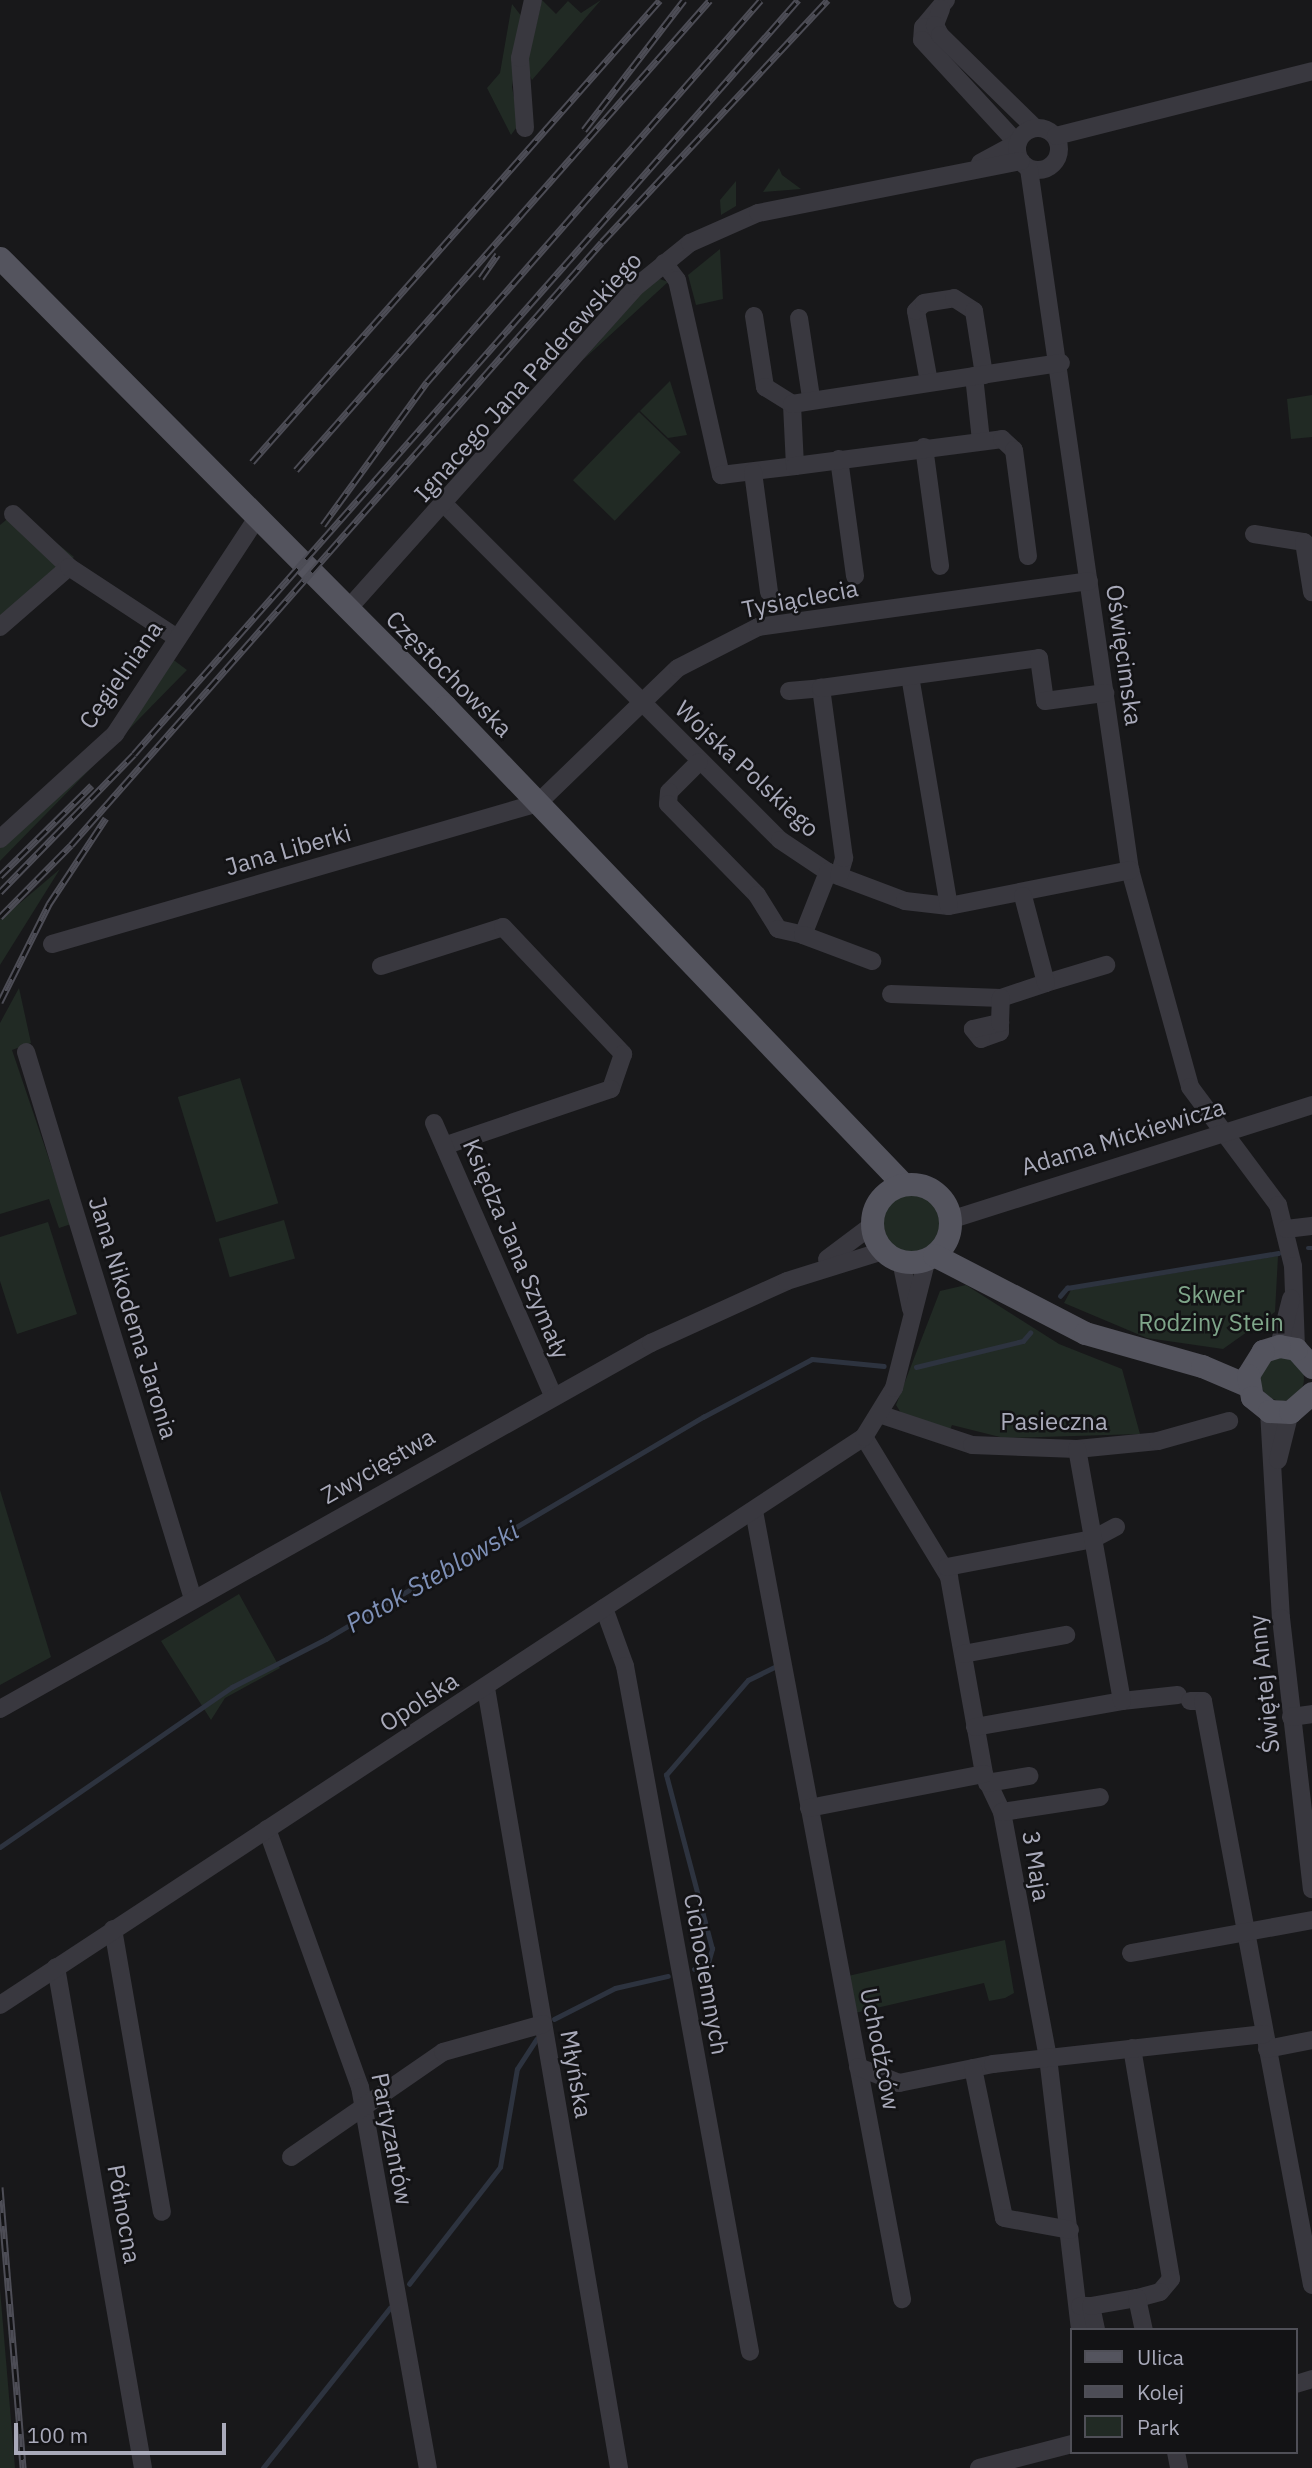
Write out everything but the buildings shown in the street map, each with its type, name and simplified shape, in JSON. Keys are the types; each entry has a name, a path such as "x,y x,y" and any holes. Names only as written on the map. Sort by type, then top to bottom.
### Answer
{"main road":[{"name":"Częstochowska","path":"0,258 538,803 903,1184"},
{"name":"Częstochowska","path":"856,1132 878,1199"},
{"path":"1015,1296 949,1226 935,1191 903,1184 878,1199 871,1226 892,1256 930,1257 1015,1296 1056,1320 1138,1353 1250,1375 1280,1411 1312,1393"},
{"path":"930,1257 949,1226"},
{"path":"1250,1375 1287,1348 1312,1367"}],"street":[{"path":"525,128 520,58 533,0"},
{"path":"945,2 923,27 925,45 1023,158 1035,128"},
{"path":"945,2 935,25 940,35 1035,128 1056,136 1312,71"},
{"path":"1040,216 1051,166 1060,152 1056,136"},
{"name":"Ignacego Jana Paderewskiego","path":"347,610 446,506 664,263 707,234 758,213 974,166 1023,158 1051,166"},
{"name":"Oświęcimska","path":"1023,158 1040,216 1130,870 1188,1081 1222,1132"},
{"path":"664,263 677,280 718,472 753,472 981,439 1002,439 1014,450 1028,556"},
{"path":"929,382 916,311 924,303 954,298 975,313 981,439"},
{"path":"754,316 765,387 792,404"},
{"path":"799,318 811,397"},
{"path":"792,404 811,397 1061,363"},
{"path":"792,404 795,466"},
{"path":"924,447 940,566"},
{"path":"839,459 855,576"},
{"path":"753,472 769,592"},
{"name":"Wojska Polskiego","path":"446,506 699,762 780,839 833,874 905,901 949,906 1023,896 1130,870"},
{"path":"13,514 69,567 177,638"},
{"name":"Cegielniana","path":"0,839 115,734 257,518"},
{"path":"1254,534 1308,539 1312,592"},
{"path":"0,627 69,567"},
{"name":"Tysiąclecia","path":"538,803 640,702 708,649 758,627 1089,581"},
{"path":"789,691 1039,658 1045,701 1105,693"},
{"path":"910,676 949,906"},
{"path":"803,935 833,874 844,858 821,688"},
{"path":"699,762 669,792 668,804 757,895 778,929 803,935 872,961"},
{"name":"Jana Liberki","path":"52,944 538,803"},
{"path":"1023,896 1046,983"},
{"path":"381,966 503,927 623,1054 611,1088 444,1146"},
{"path":"891,994 1001,998 1106,965"},
{"path":"1000,1023 1001,998"},
{"name":"Jana Nikodema Jaronia","path":"26,1052 193,1599"},
{"name":"Adama Mickiewicza","path":"949,1226 1222,1132 1312,1105"},
{"name":"Księdza Jana Szymały","path":"434,1123 553,1395"},
{"path":"1222,1132 1267,1185 1286,1229 1293,1292 1287,1348"},
{"name":"Zwycięstwa","path":"0,1709 553,1395 788,1281 856,1243 871,1226"},
{"path":"1286,1229 1312,1226"},
{"path":"892,1256 911,1332"},
{"name":"Zwycięstwa","path":"788,1281 892,1256"},
{"path":"864,1437 882,1415 911,1332 930,1257"},
{"name":"Świętej Anny","path":"1280,1411 1274,1474 1291,1717 1312,1889"},
{"name":"Pasieczna","path":"882,1415 972,1445 1077,1449 1158,1441 1229,1421"},
{"name":"Opolska","path":"0,2005 864,1437"},
{"name":"3 Maja","path":"864,1437 947,1567 975,1727 986,1779 1002,1812 1048,2057 1070,2230 1084,2306 1080,2328"},
{"path":"1077,1449 1122,1701"},
{"name":"Uchodźców","path":"754,1511 902,2298"},
{"path":"947,1567 1093,1539 1116,1527"},
{"name":"Cichociemnych","path":"604,1608 625,1666 750,2352"},
{"path":"962,1654 1066,1635"},
{"name":"Młyńska","path":"486,1688 619,2468"},
{"path":"975,1727 1122,1701 1184,1698 1203,1701 1312,2285"},
{"path":"1291,1717 1312,1714"},
{"path":"809,1808 986,1779 1029,1776"},
{"path":"1002,1812 1100,1797"},
{"name":"Partyzantów","path":"268,1829 364,2106 428,2468"},
{"path":"1131,1953 1312,1920"},
{"path":"113,1929 162,2213"},
{"name":"Północna","path":"56,1967 143,2468"},
{"path":"291,2157 443,2052 543,2024"},
{"path":"858,2067 899,2083 973,2068 1132,2048 1312,2040"},
{"path":"1095,2328 1084,2306 1160,2292 1171,2279 1132,2048"},
{"path":"973,2068 1004,2218 1070,2230"},
{"path":"1137,2298 1144,2328"},
{"path":"988,2467 1070,2445"}],"green space":[{"path":"542,0 556,14 568,1 581,13 601,0 532,80 526,68"},
{"path":"512,4 522,17 512,87 519,124 511,135 487,88 500,73"},
{"path":"779,168 782,175 801,189 763,192"},
{"path":"736,181 736,206 721,215 720,200"},
{"path":"720,249 723,299 696,305 688,275"},
{"path":"660,279 668,282 583,360 650,283"},
{"path":"670,381 687,435 668,438 640,411"},
{"path":"1312,395 1312,437 1291,439 1287,399"},
{"path":"639,412 681,452 615,521 573,480"},
{"path":"17,511 74,557 0,620 0,525"},
{"path":"171,658 187,670 0,861 0,848 83,773"},
{"path":"60,869 0,965 0,920"},
{"path":"19,988 31,1043 12,1050 71,1224 59,1228 49,1199 0,1214 0,1023"},
{"path":"240,1078 278,1203 216,1222 178,1097"},
{"path":"910,1193 927,1198 935,1206 940,1223 935,1240 927,1248 910,1253 893,1248 885,1240 880,1223 885,1206 893,1198"},
{"path":"284,1220 295,1258 230,1277 219,1239"},
{"path":"48,1222 77,1314 17,1334 0,1281 0,1237"},
{"name":"Skwer Rodziny Stein","path":"1278,1256 1275,1312 1223,1349 1147,1338 1064,1303 1071,1290"},
{"path":"966,1285 1059,1344 1122,1369 1140,1434 1004,1438 952,1425 949,1432 903,1416 896,1405 940,1291"},
{"path":"1282,1357 1297,1364 1304,1379 1297,1394 1282,1401 1267,1394 1260,1379 1267,1364"},
{"path":"0,1490 51,1657 0,1685"},
{"path":"239,1594 280,1668 225,1698 211,1720 161,1641"},
{"path":"1005,1940 1014,1993 1005,1998 989,2001 984,1983 855,2013 848,1976"},
{"path":"0,2289 15,2468 0,2468"}],"waterway":[{"name":"Potok Steblowski","path":"1060,1296 1067,1288 1278,1253"},
{"name":"Potok Steblowski","path":"916,1367 1023,1341 1030,1333"},
{"name":"Potok Steblowski","path":"0,1847 232,1687 326,1639 703,1417 812,1359 884,1366"},
{"path":"694,1969 708,1963 712,1949 666,1775 748,1680 775,1667"},
{"path":"554,2019 615,1988 668,1976"},
{"path":"409,2284 500,2167 517,2069 536,2040"},
{"path":"263,2468 390,2308"}],"railway":[{"path":"252,462 660,0"},
{"path":"584,130 684,0"},
{"path":"296,470 710,0"},
{"path":"323,525 427,382 761,0"},
{"path":"0,892 134,754 798,0"},
{"path":"0,917 71,845 602,242 828,0"},
{"path":"481,278 498,254"},
{"path":"0,876 92,785"},
{"path":"0,1002 49,904 106,818"},
{"path":"0,2187 23,2468"}]}
